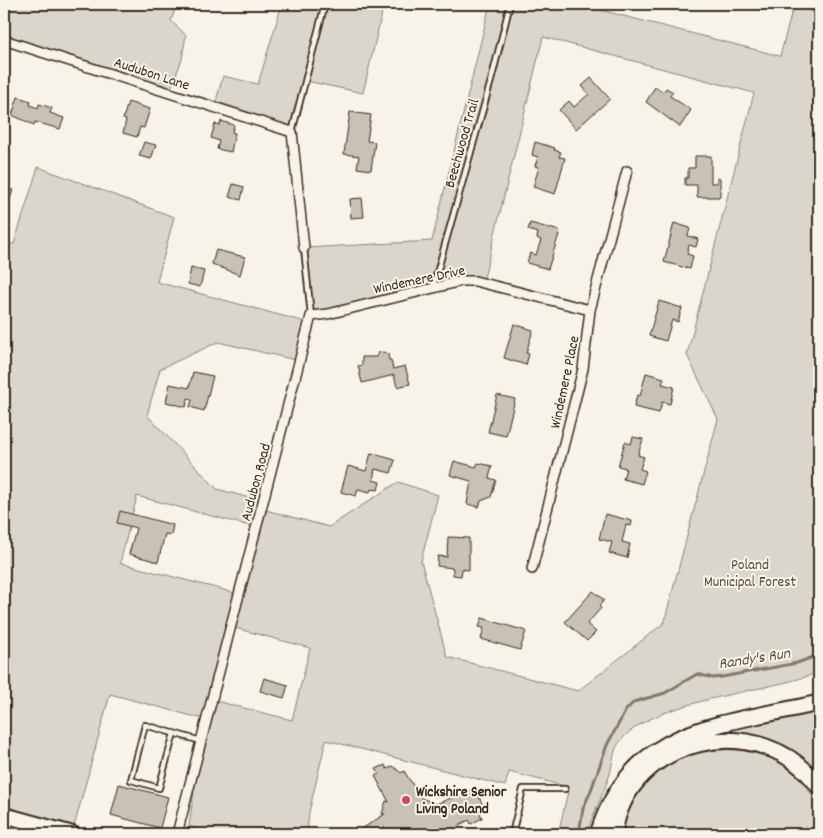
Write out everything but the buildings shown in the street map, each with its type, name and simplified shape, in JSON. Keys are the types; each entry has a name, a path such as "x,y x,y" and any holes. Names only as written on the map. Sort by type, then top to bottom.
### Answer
{"highway":[{"path":"598,834 604,814 616,792 636,766 658,748 684,734 819,703"},
{"path":"614,834 623,805 636,783 652,766 692,745 723,739 763,746 798,764 819,787"}],"main road":[{"path":"5,815 73,834"}],"street":[{"name":"Audubon Lane","path":"4,40 292,132"},
{"name":"Audubon Road","path":"292,132 304,248"},
{"name":"Windemere Place","path":"532,569 584,369 590,310 626,171"},
{"name":"Windemere Drive","path":"311,316 328,314 462,281 475,281 590,310"},
{"name":"Audubon Road","path":"177,834 311,316"}],"lane":[{"path":"292,132 325,4"},
{"name":"Beechwood Trail","path":"433,288 492,77 510,4"},
{"name":"Audubon Road","path":"304,248 311,316"},
{"path":"174,733 159,788 131,780 145,725 174,733 201,741"},
{"path":"512,834 523,789 565,789"},
{"path":"4,832 5,815"}],"green space":[{"path":"4,4 177,4 171,21 186,35 182,59 169,93 4,40"},
{"path":"282,4 384,4 363,93 306,81 292,132 214,108 223,76 258,84"},
{"name":"Poland Municipal Forest","path":"490,4 577,4 780,56 794,4 819,4 819,672 678,708 651,718 630,732 616,748 610,774 586,834 558,834 569,787 509,772 505,786 326,740 309,812 307,834 212,834 189,826 201,741 207,720 110,694 72,834 4,815 4,243 14,244 38,167 174,217 157,282 309,323 300,361 218,342 160,369 147,415 217,489 264,502 262,509 329,527 398,482 438,495 421,561 447,657 578,691 664,623 718,419 687,355 754,93 543,37 483,282 475,281 311,316 304,248 432,241","holes":["137,496 257,528 239,594 120,563","231,627 310,648 292,720 212,700"]},
{"path":"819,709 819,779 816,775 720,736 719,731"},
{"path":"736,747 756,751 779,761 796,774 819,804 819,834 621,834 627,814 636,796 662,770 678,760 696,753"}],"waterway":[{"name":"Randy's Run","path":"579,834 583,808 607,745 626,710 634,702 665,693 697,674 713,678 722,677 797,663 819,655"}],"place":[{"name":"Wickshire Senior Living Poland","path":"406,800"}]}
